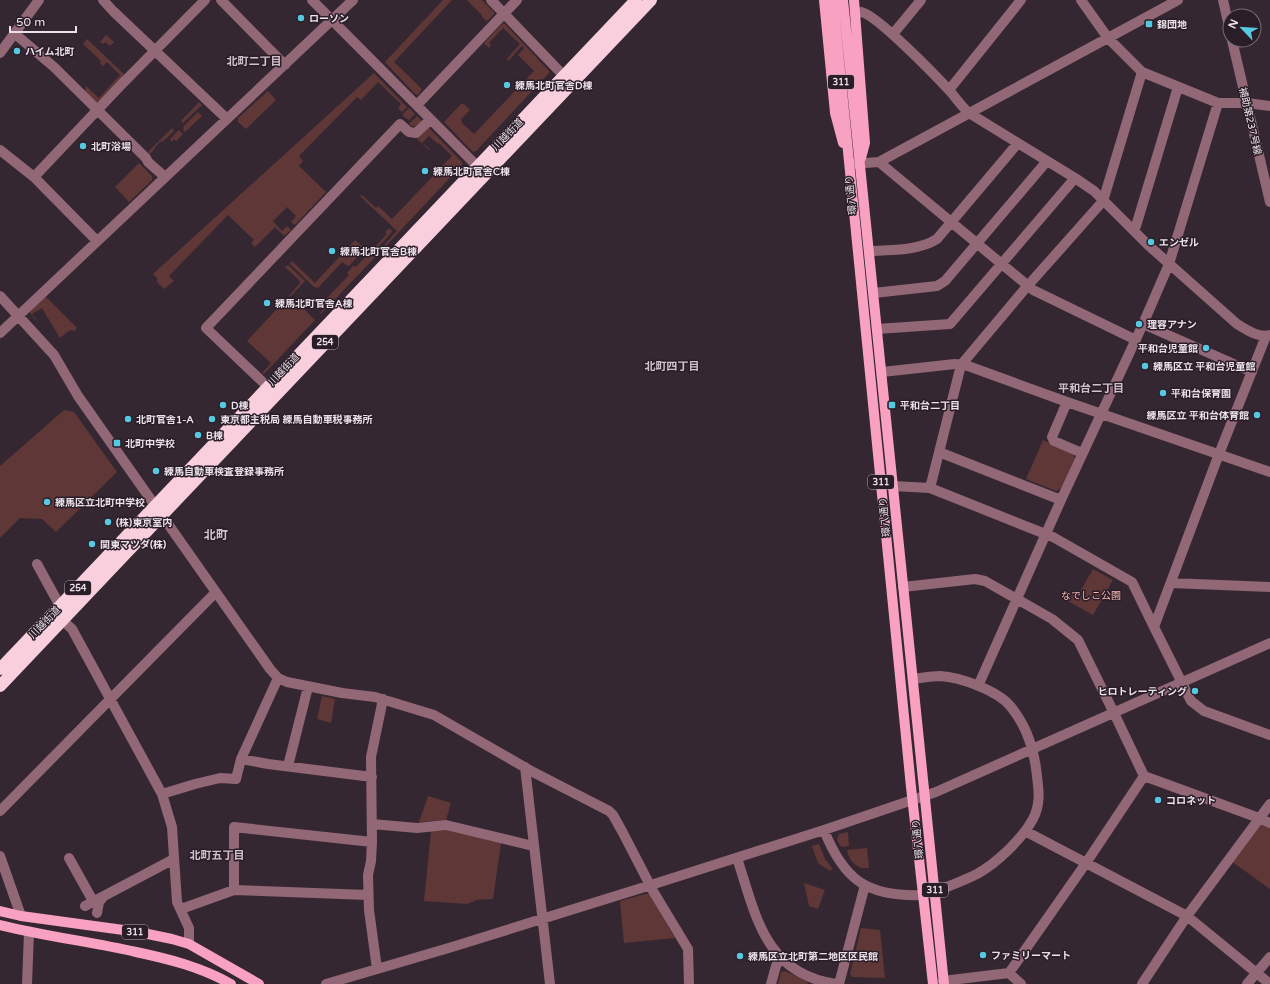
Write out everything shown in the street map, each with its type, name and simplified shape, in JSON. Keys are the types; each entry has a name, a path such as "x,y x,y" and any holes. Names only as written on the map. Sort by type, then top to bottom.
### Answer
{"highway":[{"name":"川越街道","path":"0,669 60,606 158,510 481,170 564,75 636,0"},
{"name":"川越街道","path":"0,686 62,620 268,387 481,170 651,0"}],"main road":[{"path":"824,0 835,114 838,127 854,164"},
{"name":"環八通り","path":"833,0 854,164 869,251 874,293 912,679 944,982"},
{"name":"環八通り","path":"843,0 854,164 912,800 932,984"},
{"path":"854,0 865,142 854,164"},
{"name":"311","path":"0,912 138,932 172,939 189,944 259,984"},
{"name":"311","path":"0,925 168,959 200,969 231,984"}],"street":[{"path":"0,53 39,0"},
{"path":"103,0 227,119"},
{"path":"34,178 205,0"},
{"path":"221,0 285,65"},
{"path":"312,0 481,170"},
{"path":"0,333 353,0"},
{"path":"491,0 564,75"},
{"path":"417,105 517,0"},
{"path":"893,34 921,0"},
{"path":"949,90 1022,0"},
{"path":"1081,0 1108,38 1142,72 1178,88 1218,103 1247,103 1270,106"},
{"path":"854,164 878,162 1178,0"},
{"path":"855,13 862,12 893,34 949,90 963,108 969,113 1094,191 1148,245 1238,324 1251,333 1268,336 1219,454 1154,627"},
{"path":"14,33 54,67 146,158 148,162 165,177"},
{"name":"補助第237号線","path":"1234,48 1270,202"},
{"path":"930,488 961,365 1103,201 1142,72"},
{"path":"1133,230 1136,226 1178,88"},
{"path":"978,686 1016,598 1082,453 1136,340 1169,264 1218,103"},
{"path":"268,387 206,328 400,124 410,132 416,133 430,120"},
{"path":"869,251 918,247 936,239 1018,143"},
{"path":"0,150 34,178 97,241"},
{"path":"874,293 937,286 944,281 1048,161"},
{"path":"878,162 1033,290 1136,340"},
{"path":"877,329 950,324 1075,178"},
{"path":"0,296 54,355 78,396 270,669 278,678 287,682 308,687 375,697 439,717 525,767 609,811 623,833 688,949 690,984"},
{"path":"1143,324 1252,372"},
{"path":"882,372 961,365 968,366 1270,472"},
{"path":"1067,402 1052,436 1054,441 1082,453"},
{"path":"939,452 1061,500"},
{"path":"893,486 930,488 1046,534 1132,582 1188,697 1199,708 1270,735"},
{"path":"37,564 60,606"},
{"path":"903,587 975,579 985,581 1052,619 1078,640 1144,776 1259,818 1270,824"},
{"path":"1170,583 1270,587"},
{"path":"0,811 216,592"},
{"path":"62,620 72,629 162,794 172,827 177,902 189,928 189,944"},
{"path":"326,984 343,981 377,969 651,885 824,830 924,796 1270,643"},
{"path":"912,679 939,676 953,678 978,686 998,696 1011,706 1022,724 1032,749 1039,797 1036,813 1025,831 1008,849 983,870 935,892"},
{"path":"162,794 220,778 234,780 236,778 241,759 278,678"},
{"path":"288,766 308,687"},
{"path":"377,969 369,910 368,875 371,862 372,842 371,757 383,699"},
{"path":"241,759 372,777"},
{"path":"525,767 550,984"},
{"path":"944,982 1009,973 1086,863 1144,776"},
{"path":"1142,984 1187,916 1270,804"},
{"path":"372,824 417,828 446,825 533,846"},
{"path":"234,890 234,828 372,842"},
{"path":"824,830 838,861 855,879 878,891 890,894 923,895"},
{"path":"1025,831 1187,916 1270,984"},
{"path":"0,856 21,916"},
{"path":"69,858 89,904 174,859"},
{"path":"736,858 761,929 773,950 789,966 804,974 836,984"},
{"path":"839,984 865,885"},
{"path":"181,909 234,890 368,895"},
{"path":"97,913 99,902 104,896"},
{"path":"28,984 29,932"},
{"path":"1247,984 1270,957"},
{"path":"771,984 780,958"},
{"path":"1009,973 1021,984"}],"green space":[{"path":"443,0 452,0 394,62 422,89 418,95 415,94 385,62"},
{"path":"467,0 482,0 494,12 494,14 487,21"},
{"path":"503,23 549,71 549,73 476,151 473,152 444,122 461,104 464,104 470,110 461,119 462,123 474,134 534,71 518,55 524,48 522,46 508,61 507,59 520,44 503,28 489,43 491,45 489,48 484,43"},
{"path":"106,35 114,42 110,46 105,42 103,44 100,42"},
{"path":"87,39 125,75 99,102 94,102 85,91 86,86 99,98 120,75 107,62 103,66 100,63 101,61 83,44"},
{"path":"374,73 407,107 402,112 398,108 401,104 378,82 361,100 357,97 299,156 303,161 299,166 326,192 295,225 291,222 296,216 287,207 273,221 282,231 287,226 291,230 284,236 275,227 255,247 251,243 254,240 228,215 169,276 174,281 164,289 157,282 157,278 153,274"},
{"path":"268,91 276,100 246,129 238,122 238,118"},
{"path":"199,102 202,105 183,123 181,121"},
{"path":"409,108 415,114 409,120 403,116 403,114"},
{"path":"198,112 202,116 185,132 183,127"},
{"path":"417,116 422,121 414,126 409,124"},
{"path":"172,128 174,131 162,142 161,141 150,154 148,152"},
{"path":"429,128 462,162 462,165 384,248 382,247 397,231 360,196 362,195 376,208 378,206 392,219 452,156 439,143 438,144 429,136 422,143 430,149 429,150 417,139"},
{"path":"179,130 183,134 176,141 174,139 172,142 170,139"},
{"path":"139,163 152,176 152,180 129,202 115,187"},
{"path":"388,229 391,229 392,232 374,252 371,251 387,234 385,232"},
{"path":"355,240 363,247 363,250 349,266 342,262 318,288 314,287 290,264 292,261 315,283"},
{"path":"369,253 373,257 377,253 378,254 321,314 320,313 330,302 327,298 349,275 347,273 353,266 356,267"},
{"path":"288,265 305,281 290,297 289,296 300,281 285,268"},
{"path":"45,296 77,328 74,331 70,330 60,338 42,308 32,314 35,320 29,311"},
{"path":"287,298 290,301 293,298 315,320 264,374 262,373 271,363 247,341"},
{"path":"64,410 74,412 117,472 56,532 42,519 20,518 0,538 0,466"},
{"path":"1043,440 1073,454 1075,458 1061,488 1056,491 1026,479"},
{"name":"なでしこ公園","path":"1093,569 1113,580 1093,615 1064,599 1068,592 1077,597"},
{"path":"322,696 335,699 331,723 317,719"},
{"path":"428,796 451,803 446,820 419,822"},
{"path":"1263,824 1270,828 1270,889 1231,861 1258,825"},
{"path":"447,830 501,843 493,899 476,900 467,904 424,901 431,831"},
{"path":"848,832 849,846 842,847 837,839 839,834"},
{"path":"819,844 825,859 833,869 830,871 818,863 812,846"},
{"path":"867,848 869,868 861,868 854,864 847,850"},
{"path":"804,883 825,890 818,909 809,906"},
{"path":"649,893 675,938 624,943 620,901"},
{"path":"861,928 880,930 885,978 852,977 850,974"},
{"path":"785,971 808,982 807,984 778,984 781,972"}],"place":[{"name":"ローソン","path":"301,18"},
{"name":"錦団地","path":"1149,24"},
{"name":"ハイム北町","path":"17,51"},
{"name":"練馬北町官舎D棟","path":"507,85"},
{"name":"北町浴場","path":"83,146"},
{"name":"練馬北町官舎C棟","path":"425,171"},
{"name":"エンゼル","path":"1151,242"},
{"name":"練馬北町官舎B棟","path":"332,251"},
{"name":"練馬北町官舎A棟","path":"267,303"},
{"name":"理容アナン","path":"1139,324"},
{"name":"平和台児童館","path":"1206,348"},
{"name":"練馬区立 平和台児童館","path":"1145,366"},
{"name":"平和台保育園","path":"1163,393"},
{"name":"D棟","path":"223,405"},
{"name":"平和台二丁目","path":"892,405"},
{"name":"練馬区立 平和台体育館","path":"1257,415"},
{"name":"北町官舎1-A","path":"128,419"},
{"name":"東京都主税局 練馬自動車税事務所","path":"212,419"},
{"name":"B棟","path":"198,435"},
{"name":"北町中学校","path":"117,443"},
{"name":"練馬自動車検査登録事務所","path":"156,471"},
{"name":"練馬区立北町中学校","path":"47,502"},
{"name":"(株)東京室内","path":"108,522"},
{"name":"関東マツダ(株)","path":"92,544"},
{"name":"ヒロトレーティング","path":"1195,691"},
{"name":"コロネット","path":"1158,800"},
{"name":"ファミリーマート","path":"983,955"},
{"name":"練馬区立北町第二地区区民館","path":"740,956"}],"district":[{"name":"北町二丁目","path":"254,61"},
{"name":"北町四丁目","path":"672,366"},
{"name":"平和台二丁目","path":"1091,388"},
{"name":"北町","path":"216,535"},
{"name":"北町五丁目","path":"217,855"}]}
